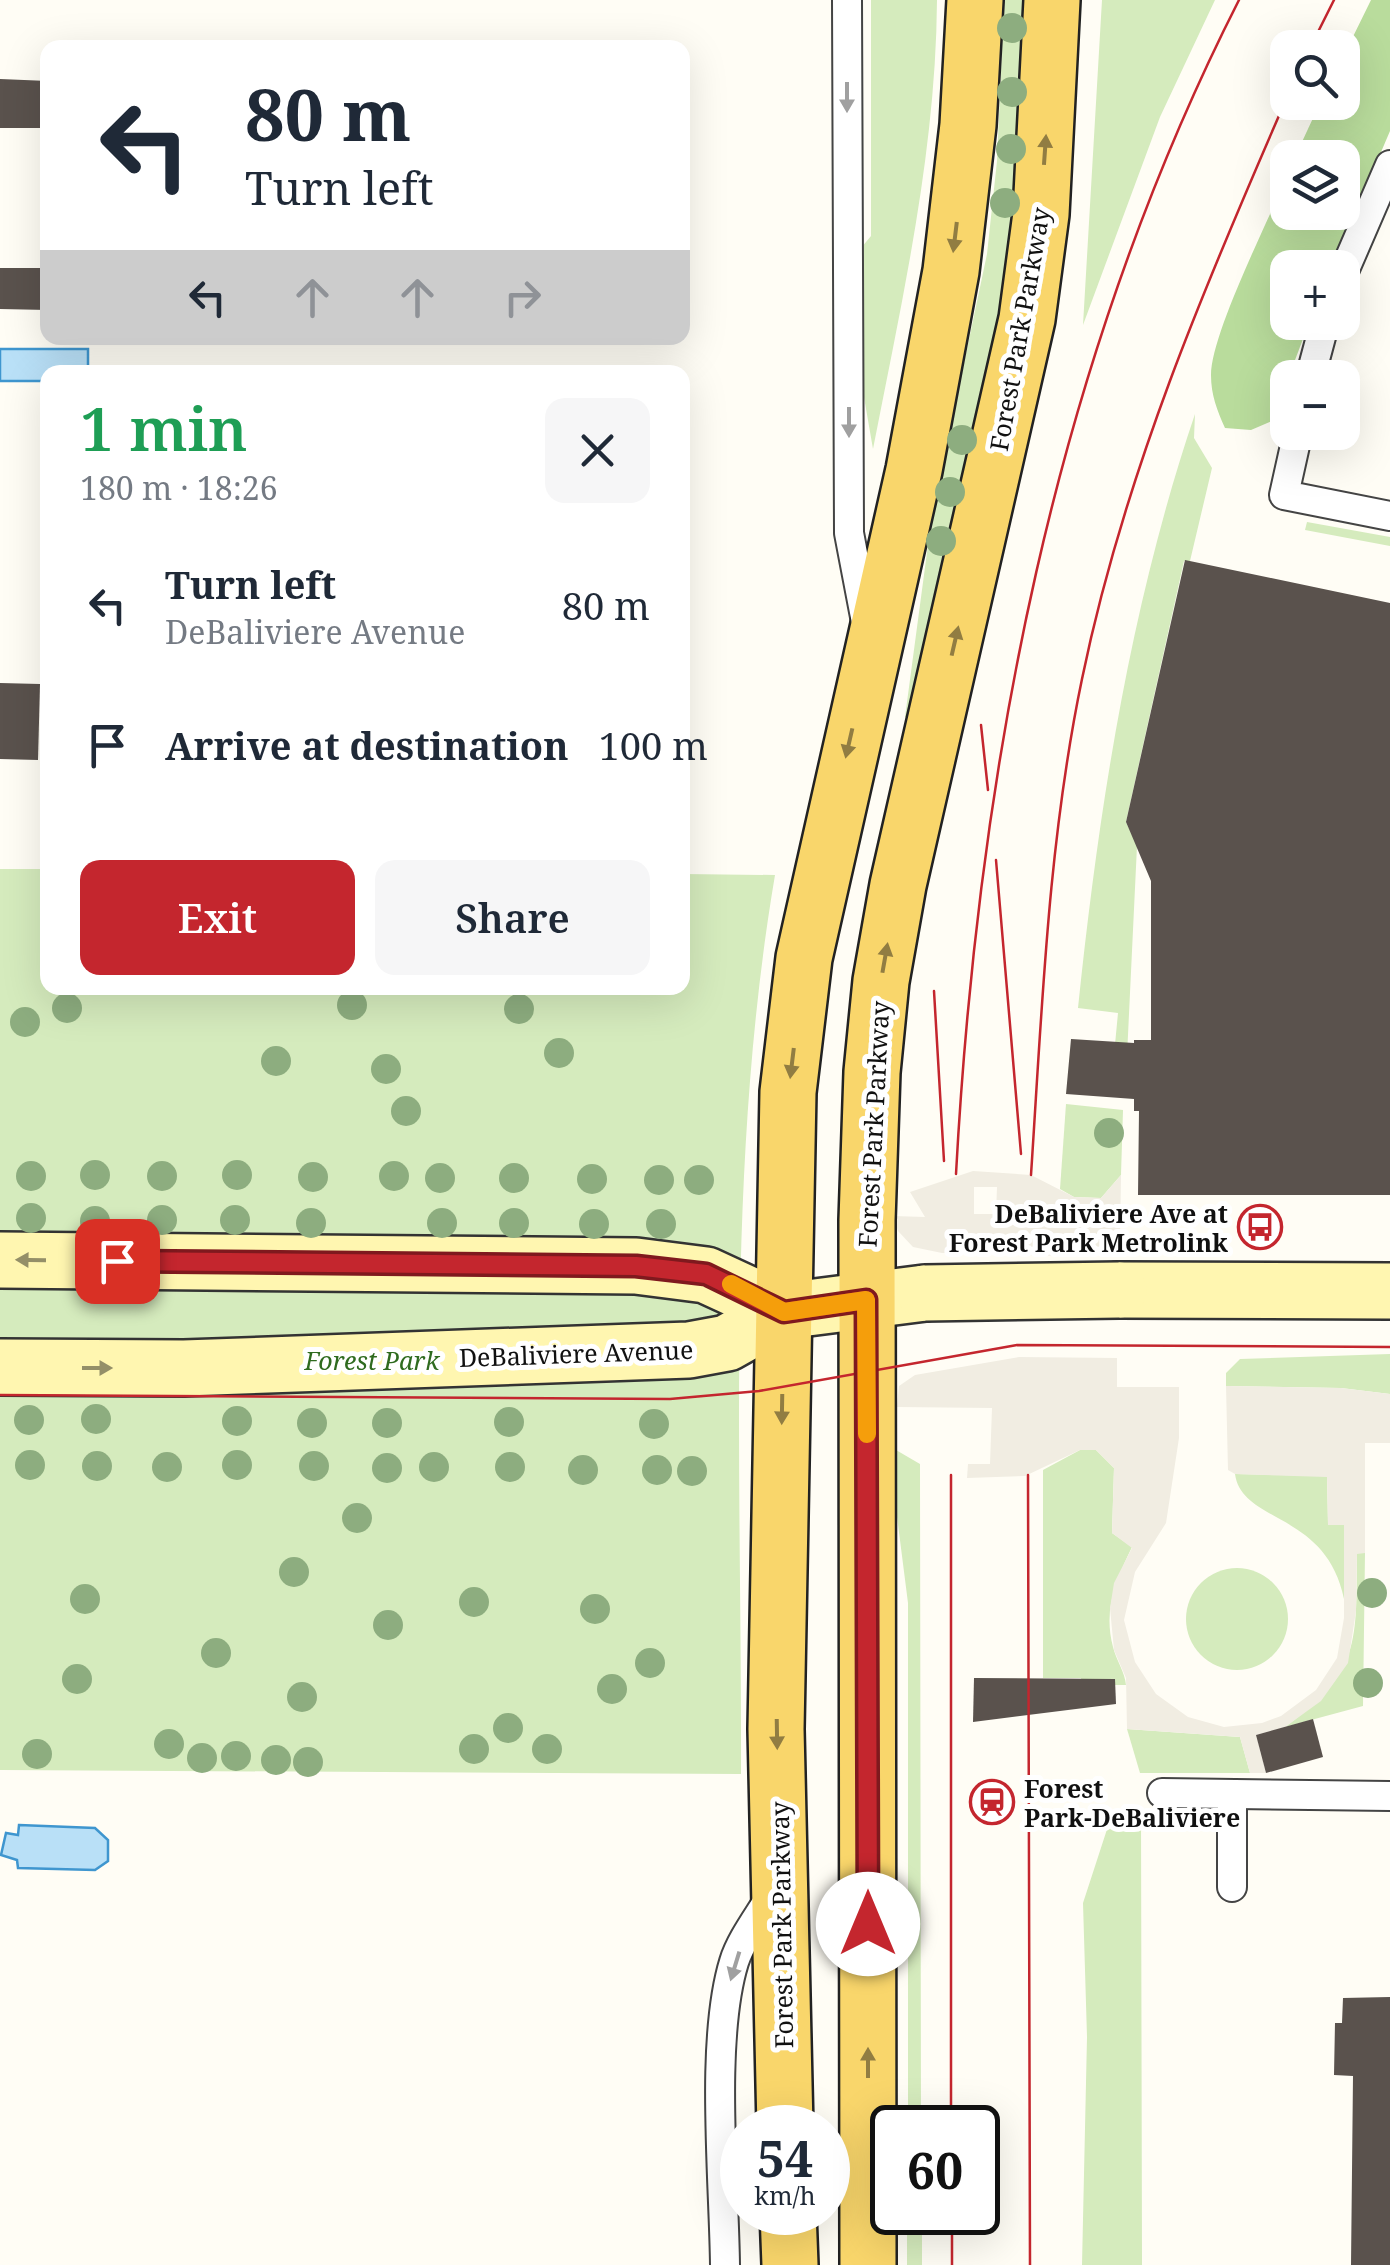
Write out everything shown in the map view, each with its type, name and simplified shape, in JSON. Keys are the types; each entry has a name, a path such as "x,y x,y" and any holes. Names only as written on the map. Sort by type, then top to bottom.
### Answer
{"main road":[{"name":"Forest Park Parkway","path":"785,2105 776,1728 788,1092 804,958 914,470 951,271 968,125 974,0"},
{"name":"Forest Park Parkway","path":"868,2265 866,1300 872,1072 881,981 898,885 1027,319 1041,214 1052,0"},
{"path":"789,2235 790,2265"}],"street":[{"path":"0,1260 636,1266 706,1274 784,1312"},
{"name":"DeBaliviere Avenue","path":"0,1368 184,1368 690,1350 727,1343 784,1312 925,1293 1390,1291"}],"lane":[{"path":"847,0 849,533 871,648"},
{"path":"1353,250 1390,165"},
{"path":"1294,450 1284,496 1390,516"},
{"path":"1162,1794 1390,1796"},
{"path":"1232,1794 1232,1887"},
{"path":"725,2265 723,2045 728,1996 734,1960 780,1880"}],"green space":[{"path":"871,0 937,0 924,170 873,449 861,380 861,248 871,236"},
{"path":"1004,0 1029,0 1022,166 985,393 913,718 905,717 932,515 987,254 997,161"},
{"path":"1102,0 1215,0 1160,117 1083,325"},
{"path":"1371,0 1390,0 1390,131 1360,201 1360,140 1303,140 1312,120 1360,120 1360,30 1356,30"},
{"path":"1270,214 1270,230 1348,230 1339,250 1270,250 1270,340 1303,340 1295,360 1270,360 1270,422 1251,430 1225,428 1212,389 1214,356 1230,305"},
{"path":"1195,414 1194,438 1212,468 1190,561 1184,561 1126,822 1137,846 1126,1077 1112,1076 1118,1013 1078,1008 1086,933 1107,782 1135,633 1172,486"},
{"path":"1307,522 1390,537 1390,546 1305,530"},
{"name":"Forest Park","path":"0,869 40,869 40,995 690,995 690,874 775,875 759,986 743,1210 739,1436 741,1774 0,1770"},
{"path":"1066,1104 1123,1110 1121,1175 1101,1198 1074,1197 1060,1189"},
{"path":"1390,1354 1390,1394 1341,1388 1226,1386 1226,1373 1240,1359"},
{"path":"896,1450 920,1464 921,2105 908,2105 908,1603 895,1501"},
{"path":"1080,1450 1096,1450 1114,1468 1112,1533 1132,1547 1110,1608 1110,1633 1126,1685 1082,1685 1081,1678 1043,1678 1043,1470"},
{"path":"1235,1474 1327,1476 1328,1524 1344,1524 1344,1599 1334,1570 1320,1549 1252,1502 1241,1490"},
{"path":"1357,1553 1365,1553 1363,1706 1285,1727 1328,1689 1349,1653 1356,1610"},
{"path":"1237,1568 1256,1572 1273,1583 1284,1600 1288,1619 1284,1638 1273,1655 1256,1666 1237,1670 1218,1666 1201,1655 1190,1638 1186,1619 1190,1600 1201,1583 1218,1572"},
{"path":"1127,1729 1240,1737 1250,1773 1140,1773"},
{"path":"1122,1809 1141,1810 1142,2265 1082,2265 1087,2037 1083,1903 1112,1814"},
{"path":"907,2235 922,2235 922,2265 907,2265"}],"shaded area":[{"path":"973,1171 1031,1175 1074,1197 1101,1198 1121,1175 1120,1241 1064,1256 942,1253 913,1247 898,1231 893,1216 925,1217 910,1192","holes":["974,1187 997,1187 996,1214 974,1214"]},
{"path":"1019,1357 1117,1358 1117,1387 1179,1387 1179,1438 1166,1523 1135,1572 1124,1620 1135,1662 1156,1694 1188,1717 1224,1727 1262,1723 1281,1716 1316,1690 1337,1658 1344,1618 1344,1525 1328,1525 1327,1477 1235,1474 1228,1470 1226,1386 1341,1388 1390,1394 1390,1443 1365,1443 1365,1553 1357,1554 1356,1611 1348,1663 1321,1701 1285,1727 1256,1735 1266,1773 1250,1773 1240,1737 1127,1729 1126,1678 1114,1650 1110,1608 1114,1583 1132,1548 1112,1533 1114,1468 1096,1450 1080,1450 1025,1476 967,1478 968,1464 990,1464 992,1408 897,1407 899,1386 915,1375"}],"water":[{"path":"0,349 88,349 88,365 40,365 40,381 0,381"},
{"path":"19,1825 95,1828 108,1840 108,1861 95,1870 18,1868 17,1860 1,1855 6,1833 18,1835"}],"building":[{"path":"0,79 40,81 40,128 0,128"},
{"path":"0,268 40,268 40,310 0,309"},
{"path":"1185,560 1390,603 1390,1195 1138,1195 1139,1111 1134,1111 1134,1099 1066,1094 1071,1039 1134,1043 1151,1040 1151,881 1126,822"},
{"path":"0,683 40,684 38,760 0,759"},
{"path":"974,1678 1115,1679 1116,1704 973,1722"},
{"path":"1313,1719 1323,1757 1266,1773 1256,1735"},
{"path":"1390,1997 1390,2265 1351,2265 1353,2076 1334,2075 1335,2023 1342,2023 1343,1998"}],"tram line":[{"path":"956,1174 983,871 1006,721 1036,572 1074,425 1120,280 1175,138 1239,0"},
{"path":"1319,30 1334,0"},
{"path":"1031,1175 1048,926 1061,802 1082,679 1120,528 1144,455 1197,309 1277,120"},
{"path":"981,725 988,790"},
{"path":"996,860 1021,1154"},
{"path":"934,991 944,1161"},
{"path":"0,1395 670,1399 759,1391 1017,1345 1390,1347"},
{"path":"951,1475 951,2105"},
{"path":"1028,1475 1030,2265"},
{"path":"952,2235 952,2265"}],"slow traffic":[{"path":"731,1284 784,1312 866,1300 867,1434"}],"place":[{"name":"DeBaliviere Ave at Forest Park Metrolink","path":"1260,1227"},
{"name":"Forest Park-DeBaliviere","path":"992,1802"}],"route":[{"path":"117,1261 636,1266 706,1274 784,1312 866,1300 868,1924"}]}
